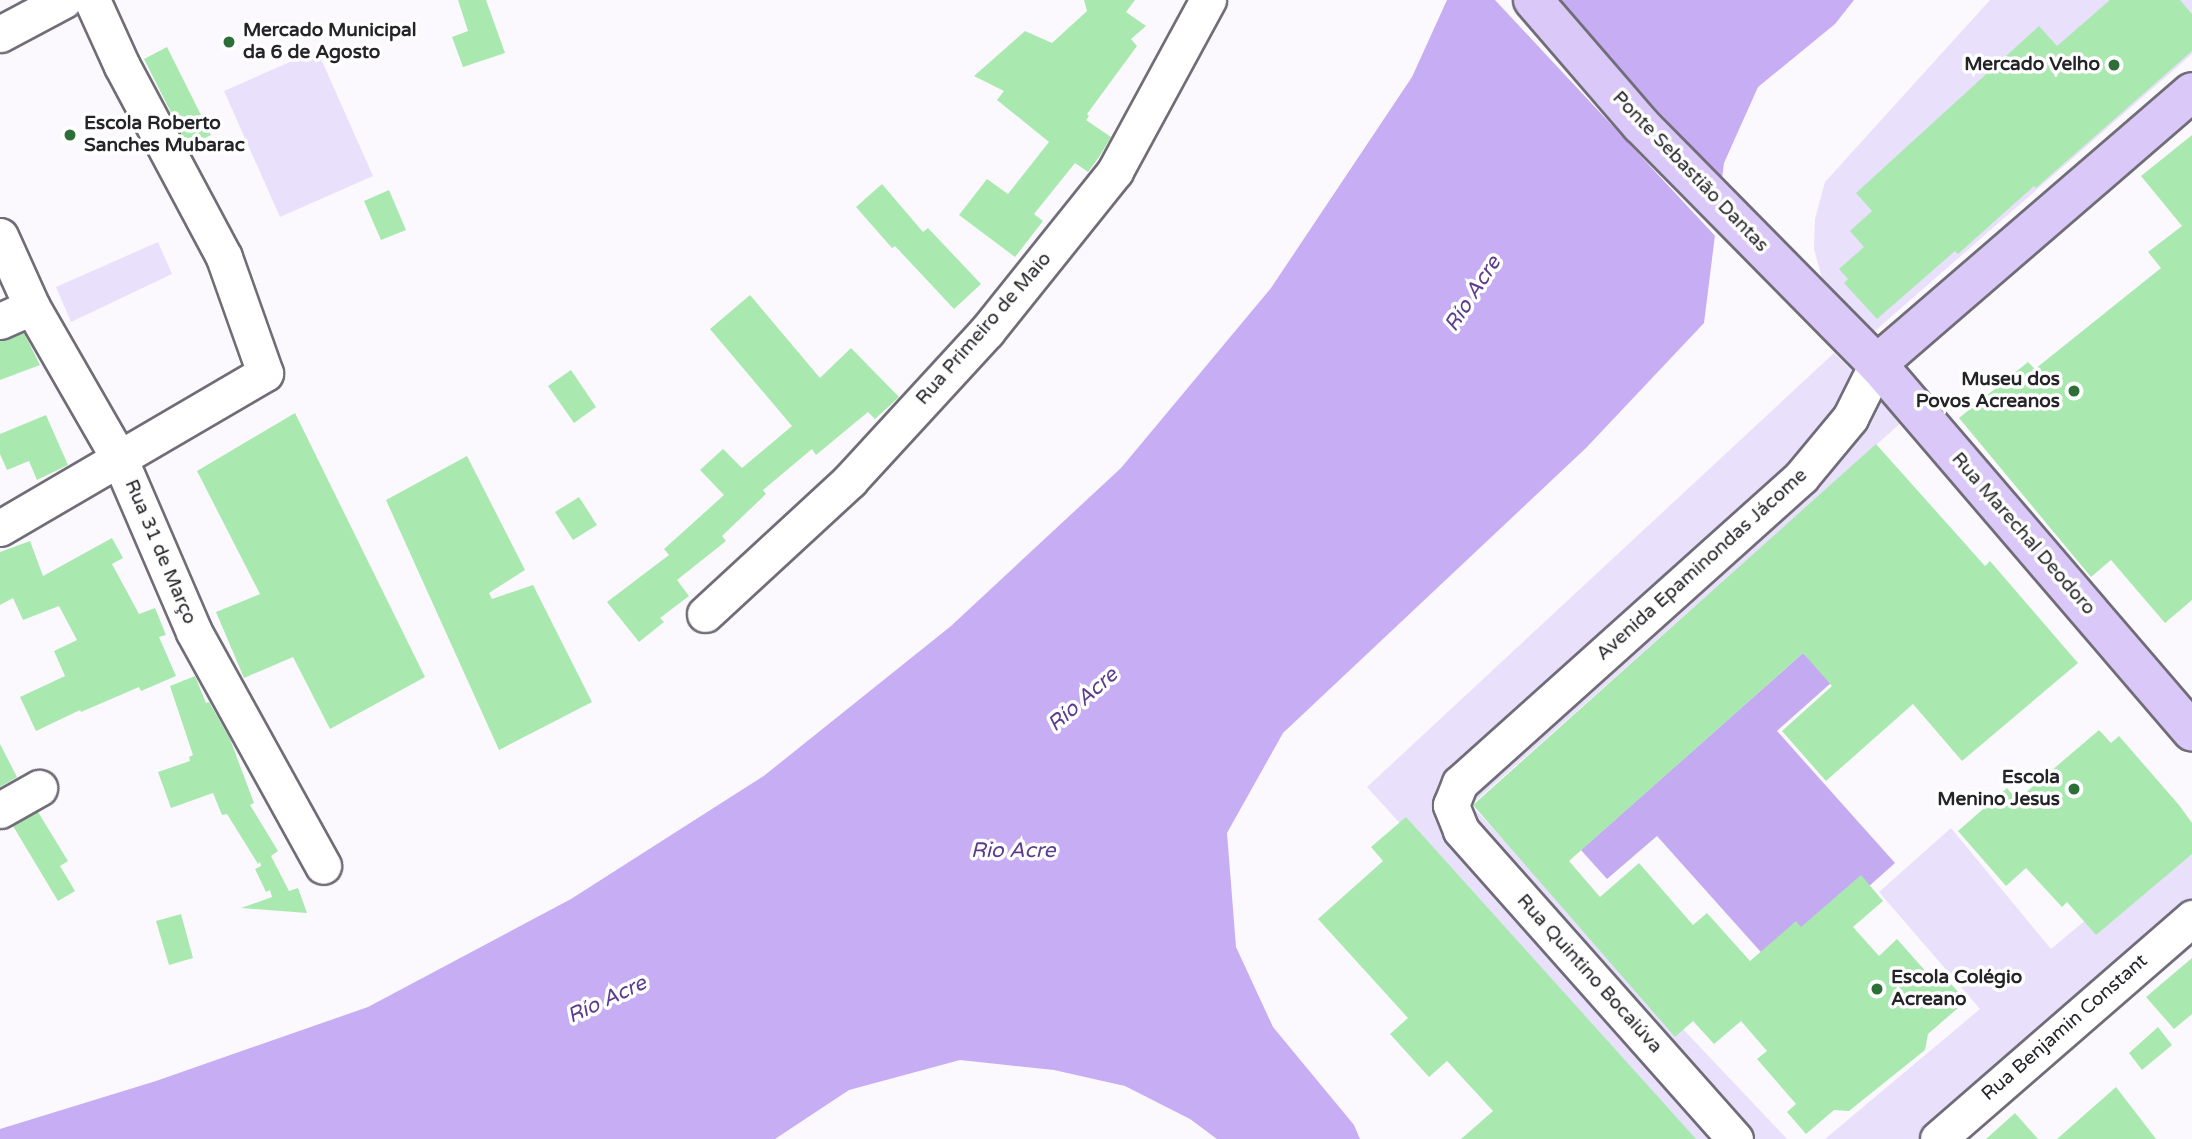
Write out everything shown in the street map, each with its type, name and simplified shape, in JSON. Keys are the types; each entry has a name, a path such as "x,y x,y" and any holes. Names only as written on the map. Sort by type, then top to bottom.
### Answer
{"main road":[{"name":"Ponte Sebastião Dantas","path":"1533,0 1641,125 1865,351"},
{"name":"Avenida Epaminondas Jácome","path":"1865,351 2192,92"},
{"name":"Rua Marechal Deodoro","path":"1865,351 2192,731"}],"street":[{"path":"0,34 64,0"},
{"path":"0,528 265,373 224,257 122,66 92,0"},
{"name":"Rua Primeiro de Maio","path":"705,614 850,480 988,331 1115,171 1208,0"},
{"name":"Rua 31 de Março","path":"0,236 32,307 120,460 194,632 323,866"},
{"path":"0,321 32,307"},
{"name":"Avenida Epaminondas Jácome","path":"1451,805 1460,783 1801,477 1850,418 1865,351"},
{"path":"0,810 40,788"},
{"name":"Rua Quintino Bocaiúva","path":"1451,805 1461,830 1735,1139"},
{"name":"Rua Benjamin Constant","path":"1938,1139 2192,918"}],"shaded area":[{"path":"1990,0 2192,0 2192,54 1868,337 1825,290 1814,249 1815,219 1825,182"},
{"path":"317,50 373,176 280,217 224,91"},
{"path":"158,242 172,274 71,322 56,287"},
{"path":"1834,353 1903,421 1471,805 1787,1139 1686,1139 1367,787"},
{"path":"1803,653 1832,682 1777,731 1895,863 1776,969 1657,836 1607,879 1581,850"},
{"path":"1951,828 2051,949 2192,831 2192,947 1965,1139 1825,1139 1980,1009 1879,892"}],"water":[{"name":"Rio Acre","path":"1447,0 1854,0 1835,24 1758,87 1724,163 1704,323 1586,448 1283,733 1227,833 1236,947 1273,1027 1354,1125 1360,1139 1217,1139 1190,1119 1125,1086 1054,1070 960,1060 849,1090 775,1139 0,1139 0,1129 156,1081 368,1007 571,899 765,775 951,626 1121,468 1271,288 1412,77"}],"pier":[{"path":"1495,0 1553,0 1725,182 1718,239"}],"building":[{"path":"458,0 486,0 505,53 463,67 452,37 468,31"},
{"path":"1084,0 1135,0 1126,12 1146,26 1131,39 1137,46 1087,114 1089,116 1086,120 1111,137 1088,172 1075,163 1034,214 1043,221 1015,257 959,215 987,179 1008,194 1049,142 997,100 1004,91 974,76 1025,31 1052,43 1087,11"},
{"path":"2110,0 2180,0 2192,14 2192,51 2036,188 2034,186 1958,254 1955,251 1877,319 1844,283 1848,279 1839,269 1864,247 1850,231 1872,211 1856,193 2039,26 2057,46"},
{"path":"167,47 211,135 188,146 144,59"},
{"name":"Museu dos Povos Acreanos","path":"2192,135 2192,600 2165,623 2111,560 2091,577 1959,418 2028,362 2035,369 2161,268 2148,252 2182,226 2141,176"},
{"path":"882,184 923,232 928,228 981,284 954,309 895,246 892,248 856,207"},
{"path":"389,190 406,230 381,240 364,201"},
{"path":"750,295 820,378 851,348 899,397 875,419 868,412 816,455 812,449 763,490 766,494 722,536 726,541 677,580 689,596 660,618 664,622 639,642 607,602 669,555 664,549 724,495 700,470 723,449 742,468 792,426 710,329"},
{"path":"24,333 40,365 0,380 0,341"},
{"path":"571,370 596,407 574,423 548,386"},
{"path":"295,413 425,677 330,729 293,657 244,678 216,612 260,594 197,471"},
{"path":"46,415 68,465 37,480 29,461 7,470 0,454 0,434"},
{"path":"1876,444 1985,566 1990,561 2078,663 1962,761 1913,704 1826,781 1782,731 1832,686 1803,653 1569,861 1600,897 1639,863 1693,925 1707,913 1750,961 1796,921 1801,927 1861,875 1883,901 1853,927 1879,956 1897,939 1937,984 1945,977 1966,1001 1928,1034 1925,1050 1849,1111 1834,1110 1806,1134 1787,1112 1796,1104 1757,1059 1767,1051 1741,1021 1714,1044 1693,1021 1675,1037 1473,805"},
{"path":"467,456 525,570 489,593 492,599 533,585 592,702 499,750 386,500"},
{"path":"579,497 597,525 573,540 555,512"},
{"path":"112,538 123,558 112,564 139,614 155,608 166,635 159,637 176,676 141,691 139,687 81,712 80,710 36,731 20,697 65,676 54,651 77,640 59,606 23,620 13,598 0,605 0,552 30,541 43,576"},
{"path":"195,676 206,703 209,702 230,739 254,803 250,805 278,851 271,856 289,891 298,888 307,913 241,908 272,897 270,890 266,892 255,869 261,866 260,862 258,864 227,814 222,815 213,793 171,808 158,772 190,761 189,757 193,755 170,686"},
{"path":"2099,730 2111,743 2119,736 2179,805 2192,823 2192,854 2096,935 2067,902 2062,907 2026,868 2006,886 1958,831 2007,788 2017,800"},
{"path":"0,744 17,777 0,787"},
{"path":"38,812 68,861 60,866 75,891 58,901 13,826"},
{"path":"1406,817 1696,1139 1461,1139 1493,1111 1447,1061 1429,1077 1390,1034 1408,1018 1318,919 1383,861 1371,847"},
{"path":"181,914 193,958 169,965 156,921"},
{"path":"2192,958 2192,1014 2174,1029 2146,997"},
{"path":"2158,1027 2172,1045 2142,1070 2129,1053"},
{"path":"2116,1087 2156,1139 2057,1139"},
{"path":"2015,1113 2038,1139 1986,1139"}],"place":[{"name":"Mercado Municipal da 6 de Agosto","path":"229,42"},
{"name":"Mercado Velho","path":"2114,65"},
{"name":"Escola Roberto Sanches Mubarac","path":"70,135"},
{"name":"Museu dos Povos Acreanos","path":"2074,391"},
{"name":"Escola Menino Jesus","path":"2074,789"},
{"name":"Escola Colégio Acreano","path":"1877,989"}],"water label":[{"name":"Río Acre","path":"1473,294"},
{"name":"Río Acre","path":"1083,700"},
{"name":"Río Acre","path":"607,1000"}]}
